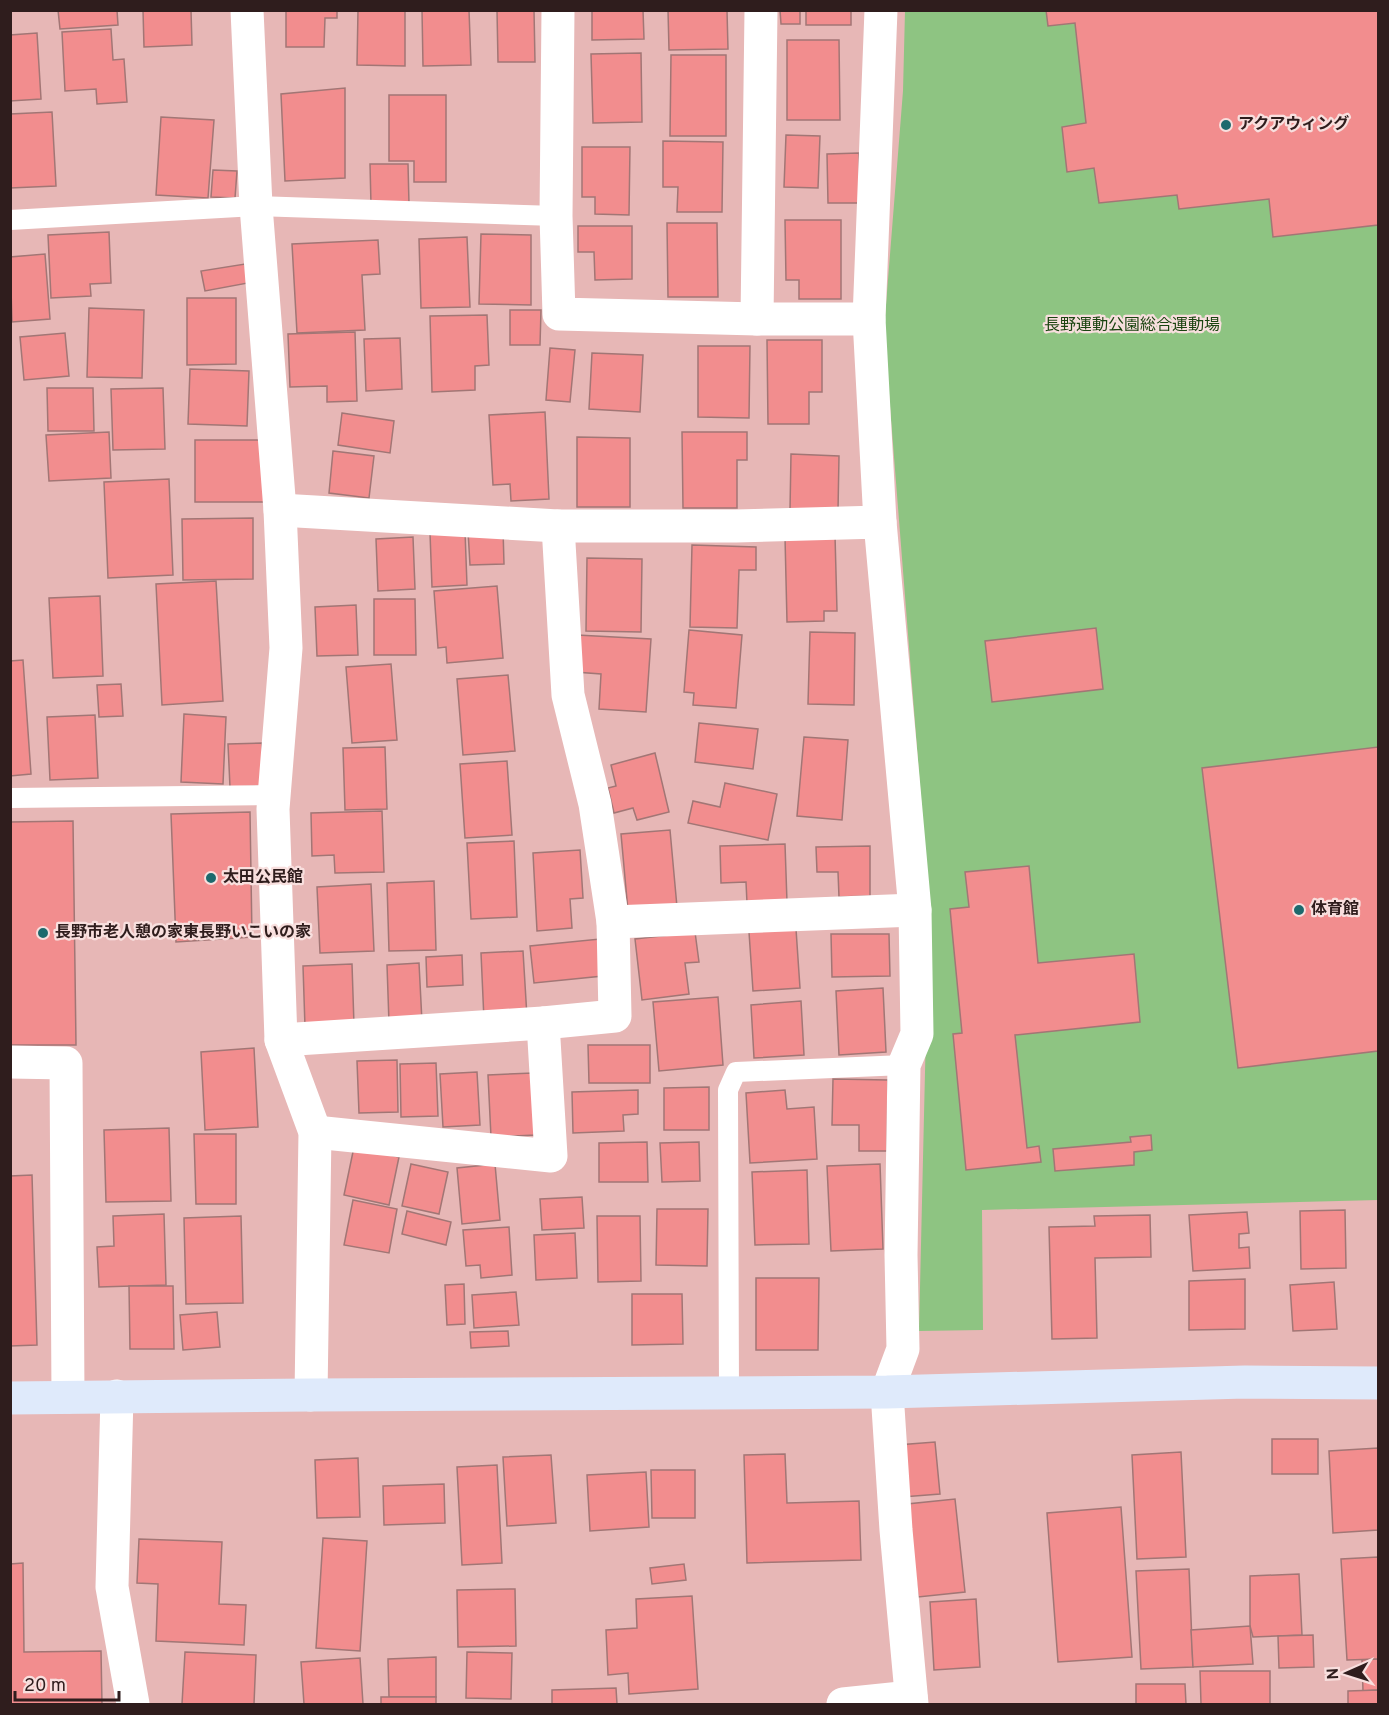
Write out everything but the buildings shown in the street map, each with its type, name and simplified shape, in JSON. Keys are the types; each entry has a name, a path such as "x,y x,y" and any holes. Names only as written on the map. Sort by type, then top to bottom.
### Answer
{"street":[{"path":"247,10 256,206 280,510 286,648 274,795 281,1040 315,1131 311,1395"},
{"path":"558,10 556,216 559,314 757,319 869,319"},
{"path":"757,319 761,10"},
{"path":"843,1704 912,1701 896,1530 887,1392 903,1349 901,1255 904,1065 917,1034 915,910 880,522 869,319 881,10"},
{"path":"280,510 558,526 736,526 880,522"},
{"path":"281,1040 543,1023 615,1016 613,922 596,804 568,695 558,526"},
{"path":"613,922 915,910"},
{"path":"315,1131 551,1156 543,1023"},
{"path":"10,1062 66,1063 68,1397"},
{"path":"10,1398 887,1392 1245,1382 1378,1383"},
{"path":"117,1396 112,1587 133,1704"}],"lane":[{"path":"10,220 256,206 556,216"},
{"path":"10,798 274,795"},
{"path":"729,1393 728,1090 736,1072 904,1065"}],"green space":[{"name":"長野運動公園総合運動場","path":"905,11 1378,11 1378,1200 982,1210 983,1330 919,1331 929,900 884,330 903,91"}],"place":[{"name":"アクアウィング","path":"1226,125"},
{"name":"太田公民館","path":"211,878"},
{"name":"体育館","path":"1299,910"},
{"name":"長野市老人憩の家東長野いこいの家","path":"43,933"}]}
